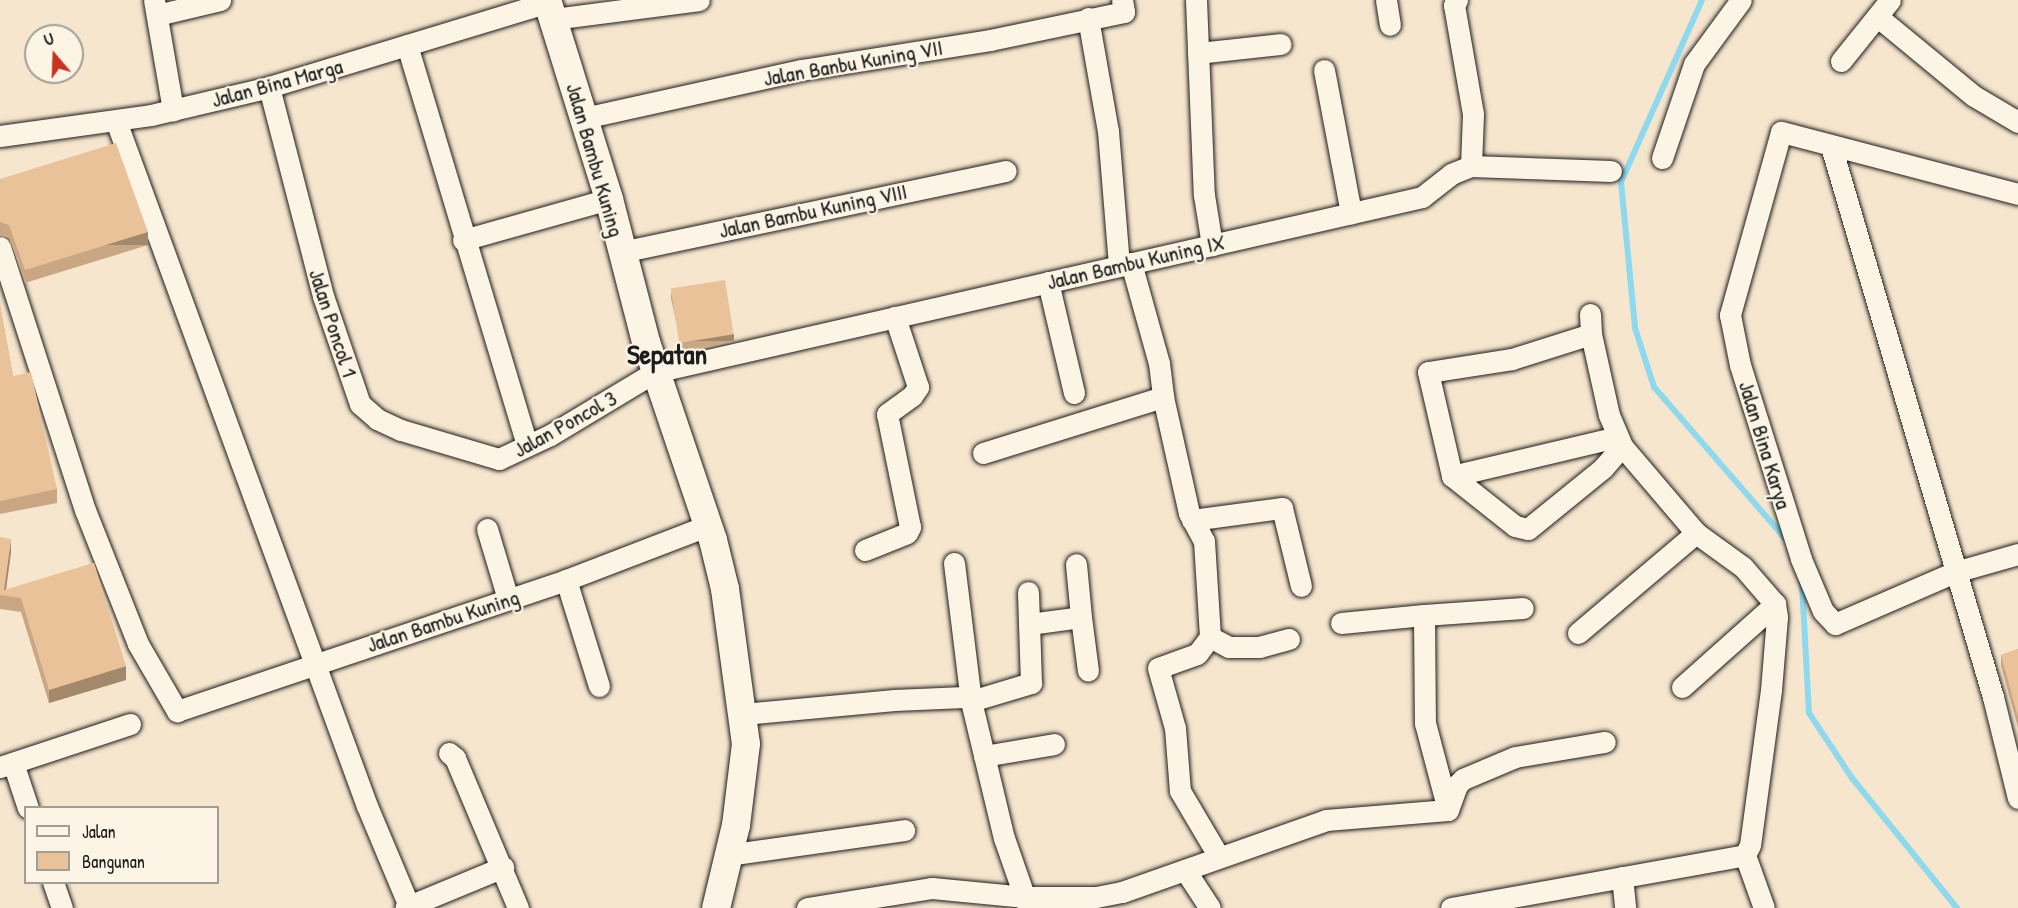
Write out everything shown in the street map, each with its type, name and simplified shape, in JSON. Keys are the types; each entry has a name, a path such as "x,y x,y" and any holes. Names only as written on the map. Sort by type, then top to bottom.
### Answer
{"street":[{"path":"173,110 155,7 220,0"},
{"name":"Jalan Bina Marga","path":"0,136 116,121 173,110 269,87 406,45 549,7 699,0"},
{"path":"1196,0 1204,195 1212,245"},
{"path":"1386,0 1390,25"},
{"path":"1457,0 1454,5 1473,114 1471,166"},
{"path":"1662,158 1694,64 1741,0"},
{"name":"Jalan Banbu Kuning VII","path":"584,118 801,70 990,40 1088,18 1123,6"},
{"name":"Jalan Bambu Kuning","path":"549,7 609,200 621,252 655,372 707,526 725,589 743,714 745,775 716,908"},
{"path":"1841,61 1884,8 1974,96 2018,122"},
{"path":"1088,18 1108,131 1125,265 1159,363 1163,397 1192,520 1204,541 1210,637 1197,654 1158,668 1175,728 1180,791 1220,857"},
{"path":"1198,52 1281,44"},
{"path":"406,45 463,240 527,444"},
{"path":"1324,70 1351,213"},
{"name":"Jalan Poncol 1","path":"269,87 323,296 360,404 377,419 401,430 492,458 506,457"},
{"path":"116,121 367,806 407,907 504,867"},
{"name":"Jalan Bina Karya","path":"1831,146 1781,132 1730,315 1740,365 1813,590 1823,611 1835,624 1955,572"},
{"path":"1831,146 2018,194"},
{"path":"1831,146 2018,798"},
{"name":"Jalan Bambu Kuning IX","path":"655,372 1422,197 1451,174 1471,166 1611,171"},
{"name":"Jalan Bambu Kuning VIII","path":"621,252 1006,171"},
{"path":"463,240 609,200"},
{"name":"Jalan Bambu Kuning","path":"0,247 85,510 138,644 177,711 566,580 707,526"},
{"path":"1048,282 1074,393"},
{"path":"864,550 907,533 910,527 887,414 912,396 918,387 895,317"},
{"path":"1620,441 1595,475 1528,529 1515,526 1452,476 1428,372 1512,359 1591,324 1620,441 1696,533 1743,567 1775,604 1777,617 1771,690 1750,845 1745,855 1764,908"},
{"name":"Jalan Poncol 3","path":"506,457 527,444 550,435 655,372"},
{"path":"983,453 1163,397"},
{"path":"1452,476 1620,441"},
{"path":"1192,520 1282,508 1301,586"},
{"path":"487,529 508,599"},
{"path":"1578,633 1696,533"},
{"path":"1955,572 2018,554"},
{"path":"954,563 971,701 1004,838 1027,902"},
{"path":"1076,564 1088,671"},
{"path":"566,580 599,686"},
{"path":"743,714 894,700 964,697 971,701 1032,683 1028,592"},
{"path":"1682,687 1775,604"},
{"path":"1341,623 1523,608"},
{"path":"1424,615 1425,723 1448,810"},
{"path":"1029,624 1081,617"},
{"path":"1210,637 1229,647 1259,647 1289,639"},
{"path":"28,806 7,765 130,724"},
{"path":"1448,810 1457,785 1463,779 1515,757 1605,742"},
{"path":"984,756 1054,744"},
{"path":"449,753 455,758 504,867 519,908"},
{"path":"807,908 932,888 1027,902 1096,897 1185,870 1326,820 1448,810"},
{"path":"728,855 904,830"},
{"path":"1451,908 1745,855"},
{"path":"1185,870 1210,908"},
{"path":"1622,877 1625,908"},
{"path":"54,884 62,908"}],"building":[{"path":"116,143 148,232 25,270 9,225 0,222 0,179"},
{"path":"725,280 734,334 679,343 671,289"},
{"path":"0,305 13,376 31,372 57,489 0,501"},
{"path":"0,537 11,539 4,590 94,563 126,666 49,690 21,598 0,595"},
{"path":"2018,649 2018,717 2001,655"}],"waterway":[{"path":"1702,0 1621,182 1635,328 1654,387 1785,538"},
{"path":"1802,584 1809,713 1852,778 1957,908"}],"district":[{"name":"Sepatan","path":"667,354"}]}
